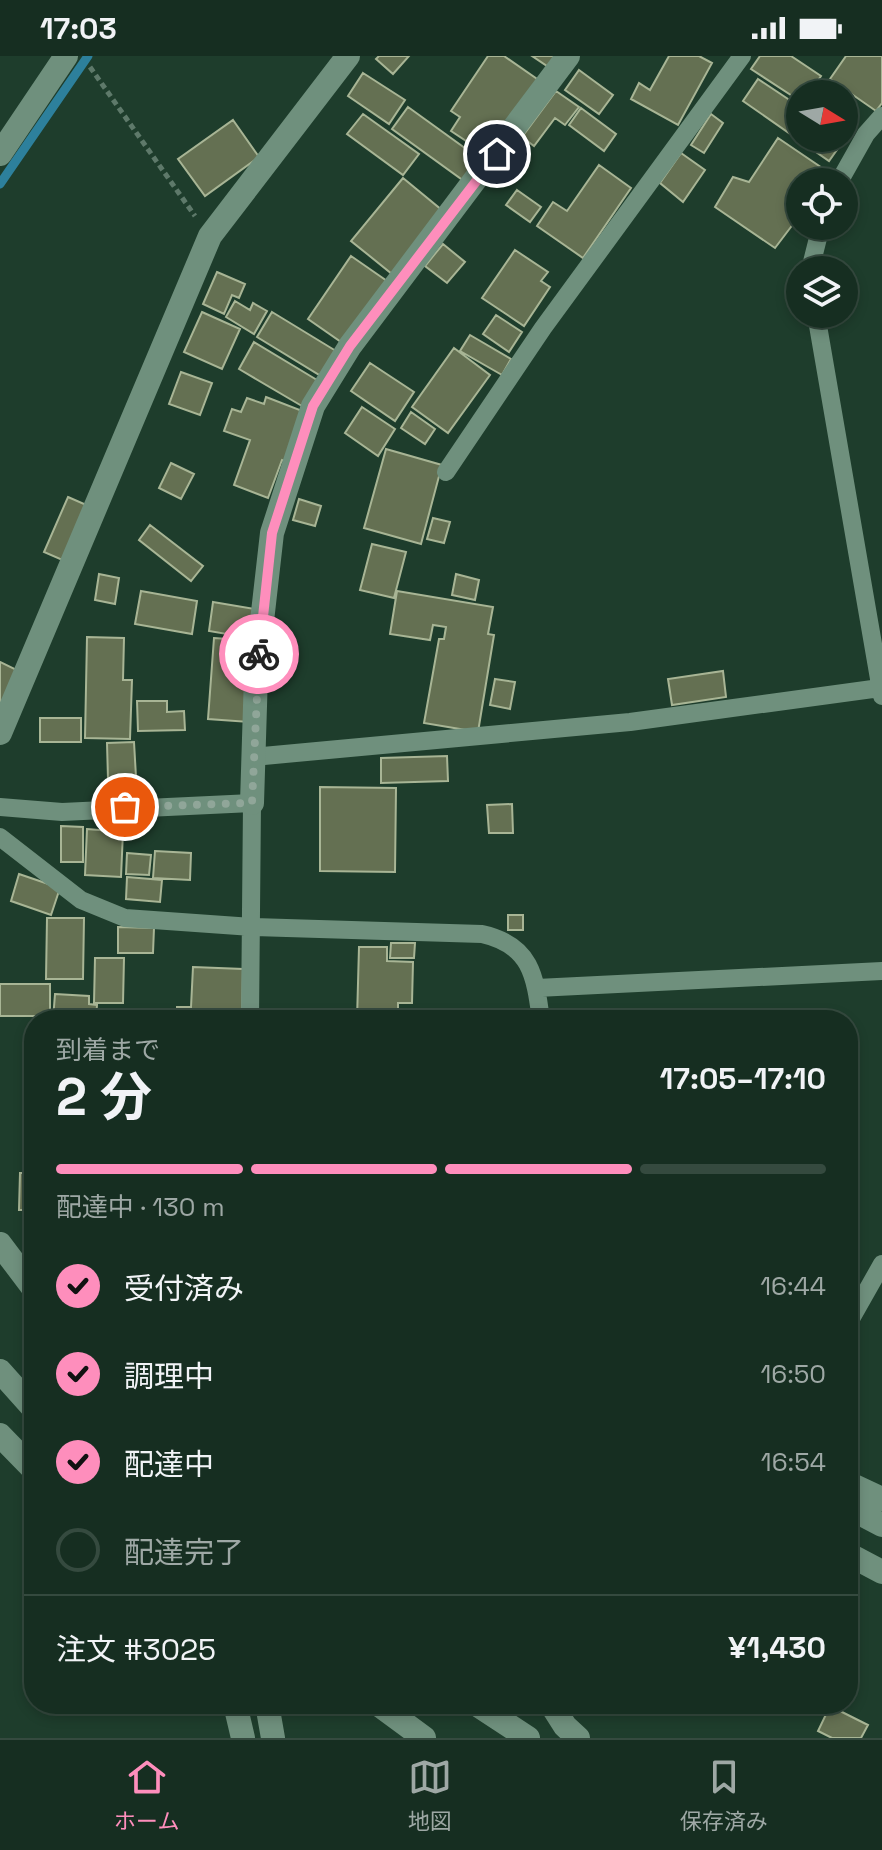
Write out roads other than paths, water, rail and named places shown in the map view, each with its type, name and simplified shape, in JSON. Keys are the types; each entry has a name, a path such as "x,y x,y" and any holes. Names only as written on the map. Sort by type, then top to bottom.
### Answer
{"street":[{"path":"0,154 66,56"},
{"path":"0,733 210,236 348,56"},
{"path":"252,803 256,674 272,533 313,406 350,346 568,56"},
{"path":"0,1244 24,1276"},
{"path":"0,1371 24,1398"},
{"path":"0,1435 24,1460"},
{"path":"858,1488 882,1499"},
{"path":"858,1512 882,1525"},
{"path":"858,1559 882,1572"},
{"path":"237,1714 243,1738"},
{"path":"269,1714 273,1738"},
{"path":"392,1714 424,1738"},
{"path":"491,1714 528,1738"},
{"path":"559,1714 578,1738"}],"lane":[{"path":"446,472 543,328 742,56"},
{"path":"847,168 866,134 882,116"},
{"path":"253,757 630,722 881,694 878,641 819,328"},
{"path":"0,807 62,812 252,803 250,1010"},
{"path":"0,837 81,900 125,918 252,927 482,934 503,939 522,951 537,988 540,1010"},
{"path":"537,988 741,981 882,971"},
{"path":"858,1306 882,1264"}],"waterway":[{"path":"0,184 88,56"}]}
